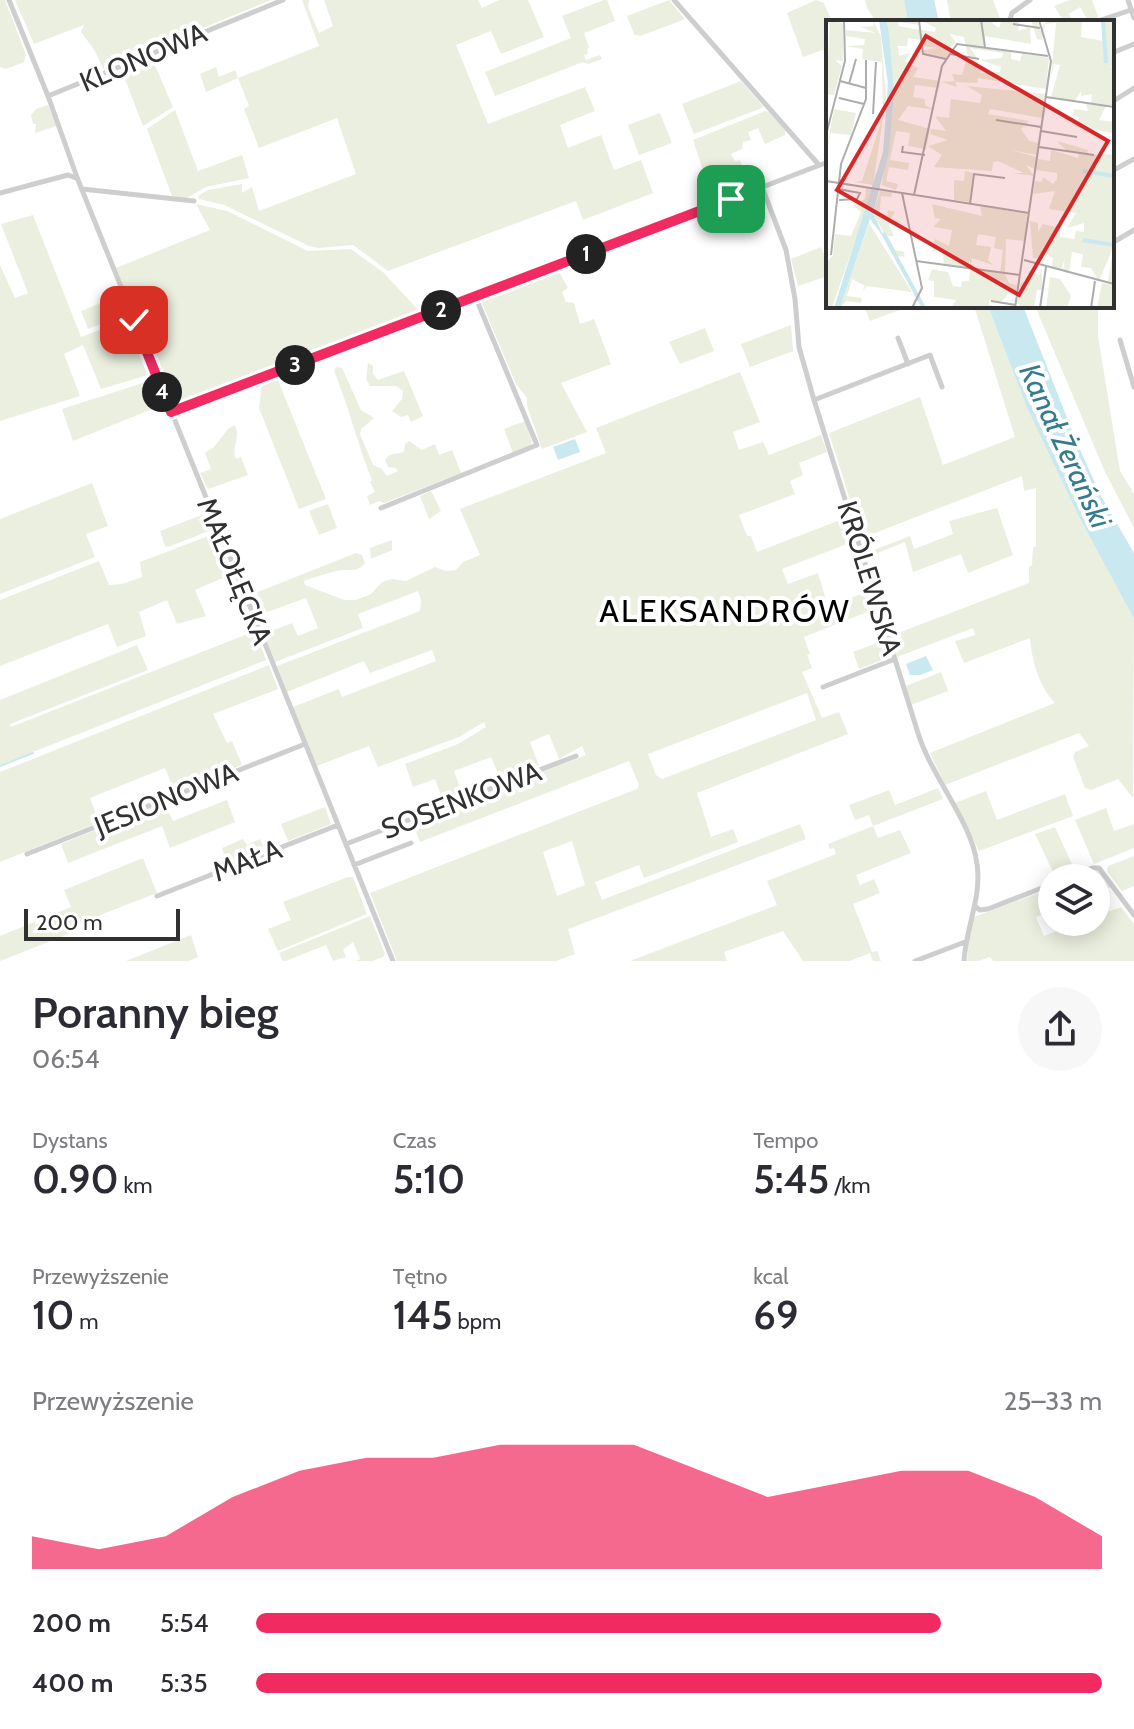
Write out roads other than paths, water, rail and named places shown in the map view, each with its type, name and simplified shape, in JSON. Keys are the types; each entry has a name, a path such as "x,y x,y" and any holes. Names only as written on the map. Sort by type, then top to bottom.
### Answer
{"street":[{"name":"MAŁOŁĘCKA","path":"9,0 78,180 393,961"},
{"name":"KLONOWA","path":"48,96 283,0"},
{"path":"674,0 819,165"},
{"path":"1010,20 1012,13 1030,0"},
{"path":"1128,0 1134,18"},
{"path":"1099,20 1131,10"},
{"path":"1114,52 1134,44"},
{"path":"1114,101 1134,88"},
{"path":"1114,170 1134,159"},
{"path":"171,412 826,163"},
{"path":"0,193 68,175 78,180"},
{"name":"KRÓLEWSKA","path":"762,187 788,257 799,347 814,400 922,746 974,850 978,867 976,907 970,917 964,961"},
{"path":"82,189 194,201"},
{"path":"1114,242 1134,230"},
{"path":"381,508 537,445 475,296"},
{"path":"898,338 908,364"},
{"path":"1120,340 1134,387"},
{"path":"814,400 930,355 942,387"},
{"path":"823,687 895,659"},
{"name":"JESIONOWA","path":"27,854 305,744"},
{"name":"SOSENKOWA","path":"346,844 576,756"},
{"name":"MAŁA","path":"157,896 338,825"},
{"path":"354,865 411,843"},
{"path":"1110,883 1134,915"},
{"path":"976,907 988,909 1038,889"},
{"path":"915,961 965,942"}],"water":[{"path":"904,0 934,0 939,20 908,20"},
{"name":"Kanał Żerański","path":"989,308 1024,308 1077,443 1101,496 1134,553 1134,619 1079,517 1027,408"},
{"path":"575,439 580,452 558,460 553,447"},
{"path":"926,656 933,670 910,675 906,664"}],"waterway":[{"path":"0,766 33,753"}],"district":[{"name":"ALEKSANDRÓW","path":"725,611"}]}
